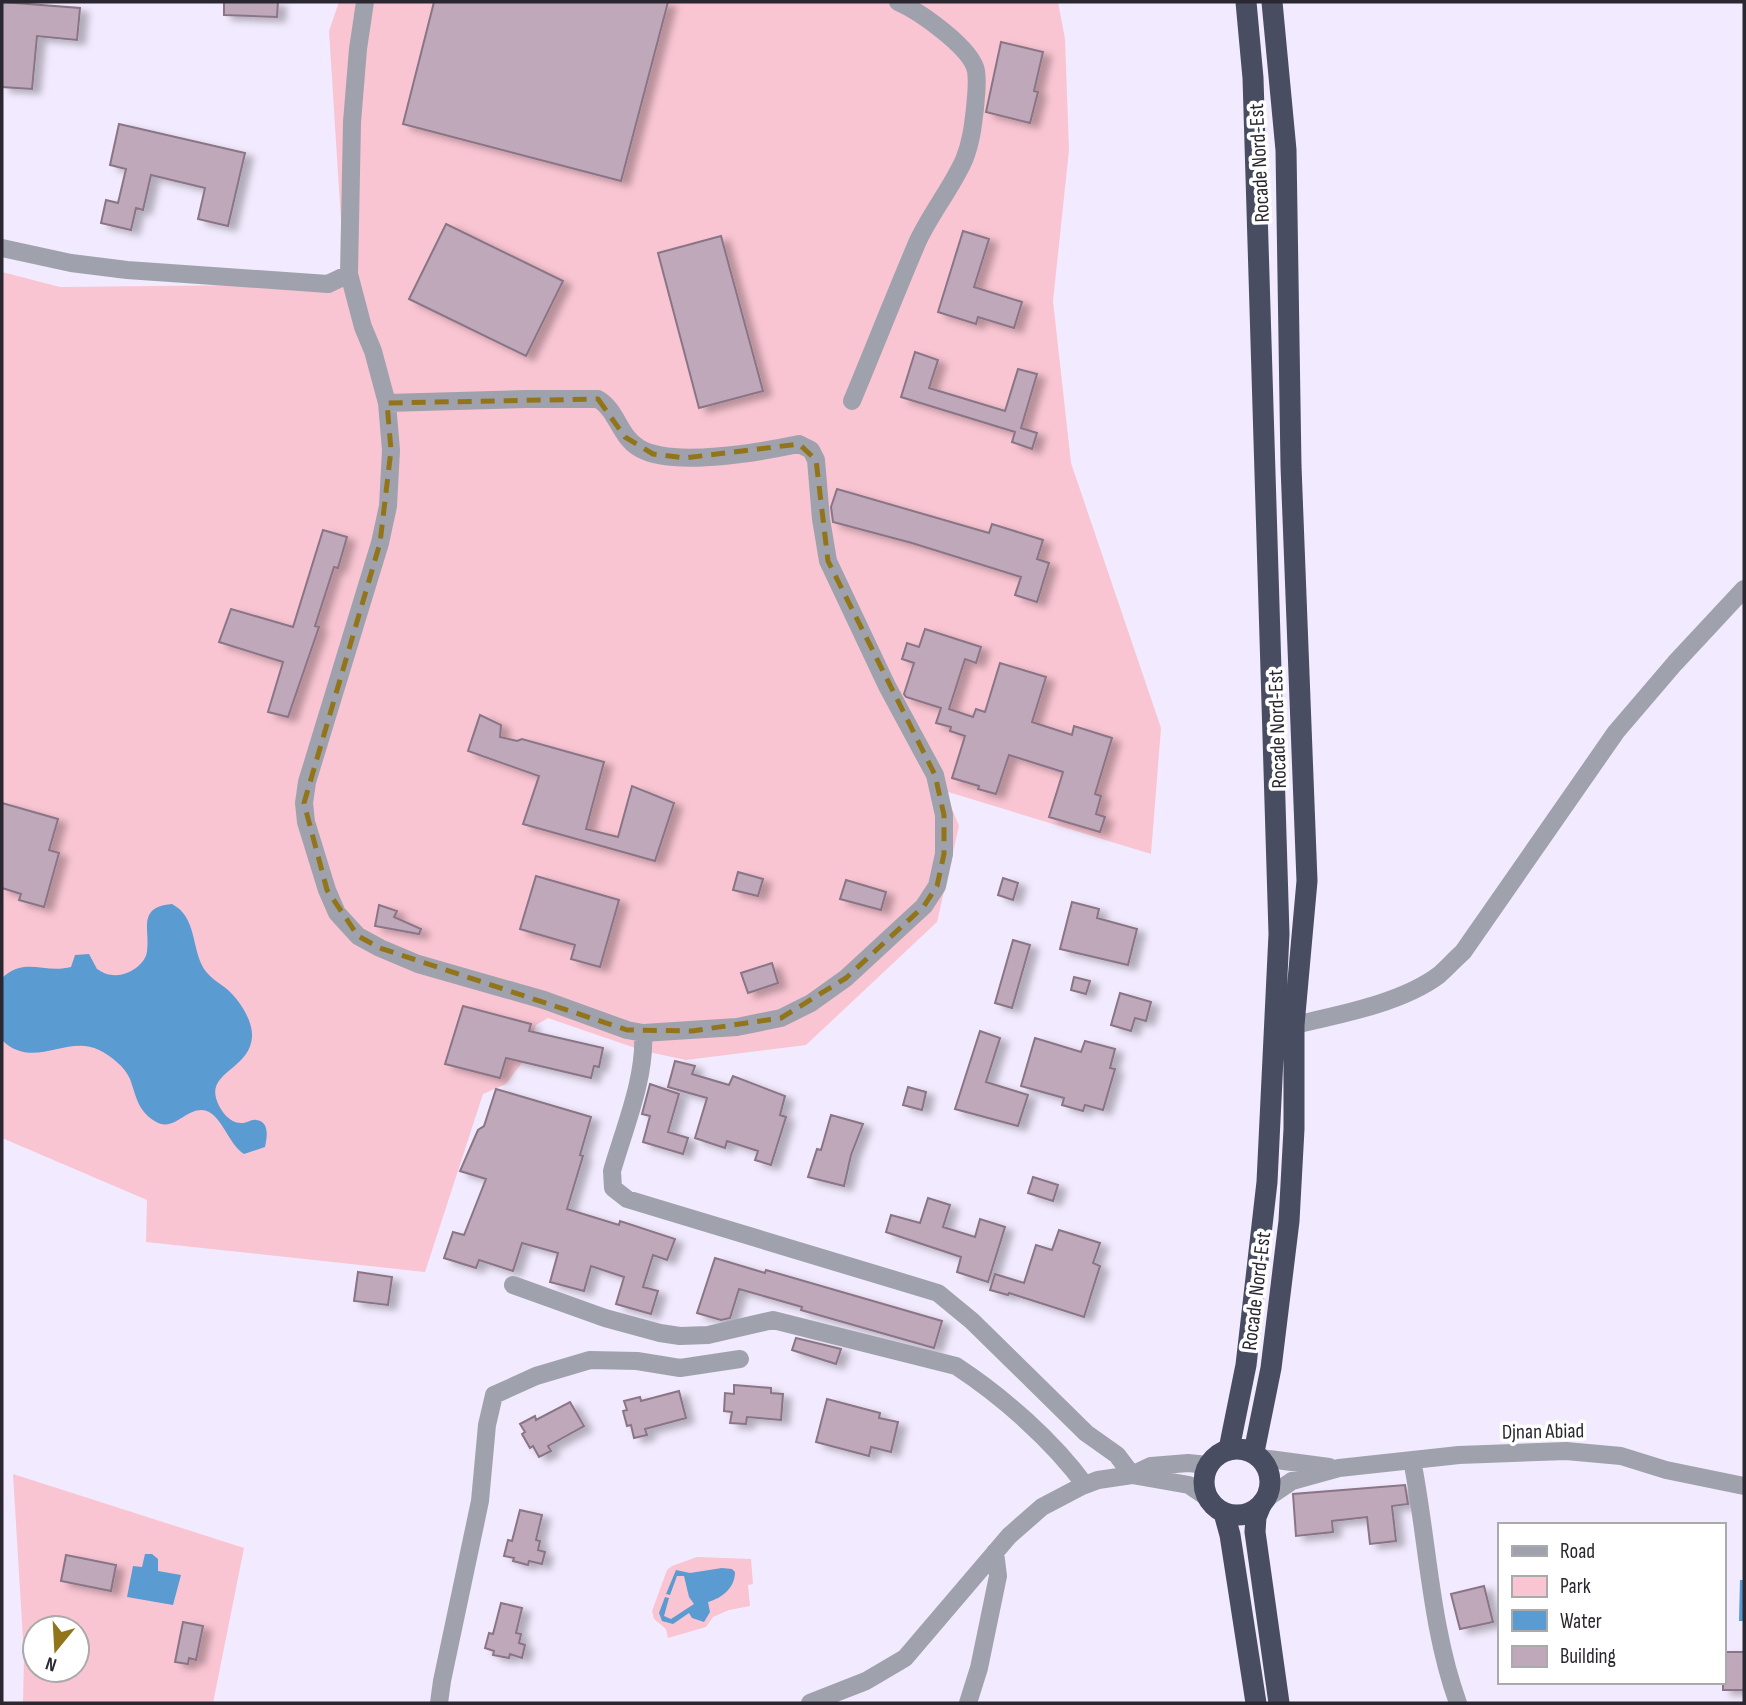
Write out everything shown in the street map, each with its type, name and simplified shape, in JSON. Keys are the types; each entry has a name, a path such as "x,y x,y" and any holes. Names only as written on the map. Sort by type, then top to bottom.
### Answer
{"highway":[{"name":"Rocade Nord-Est","path":"1229,1449 1246,1365 1267,1182 1279,934 1253,78 1245,2"},
{"name":"Rocade Nord-Est","path":"1258,1455 1289,1221 1294,1129 1294,1025 1307,881 1292,480 1286,149 1272,2"},
{"path":"1256,1703 1230,1535 1224,1513 1214,1505 1204,1482 1208,1465 1221,1452 1237,1447 1258,1455 1270,1473 1270,1490 1256,1517 1255,1532 1279,1703"},
{"path":"1214,1505 1229,1514 1246,1514 1264,1502"}],"street":[{"path":"365,2 352,122 349,274 359,316 373,351 387,403 391,450 388,506 380,543 307,782 304,803 306,822 337,913 358,936 418,964 544,1000 627,1030 643,1033 737,1027 781,1018 811,1003 846,978 924,906 937,886 944,854 944,815 935,775 887,686 828,561 816,460 811,450 799,444 685,458 653,454 639,448 625,437 607,405 598,399 387,403"},
{"path":"852,401 918,241 965,158 972,127 976,71 972,60 933,22 915,9 898,2"},
{"path":"2,248 71,263 127,270 328,284 349,274"},
{"path":"1294,1025 1353,1012 1392,998 1438,975 1463,952 1616,732 1675,663 1743,592"},
{"path":"643,1033 644,1051 640,1072 612,1171 612,1188 627,1199 938,1293 972,1321 1086,1433 1117,1455 1132,1475 1189,1485 1214,1505"},
{"path":"513,1285 660,1334 708,1335 772,1320 956,1366 978,1380 1028,1423 1074,1469 1085,1485"},
{"path":"439,1703 480,1500 487,1425 494,1395 536,1376 590,1360 638,1361 680,1368 740,1359"},
{"name":"Djnan Abiad","path":"1339,1468 1459,1455 1566,1451 1621,1456 1666,1470 1744,1486"},
{"path":"1258,1455 1339,1468"},
{"path":"1412,1460 1439,1640 1458,1703"},
{"path":"810,1703 866,1681 905,1658 1009,1536 1042,1507 1085,1485 1132,1475 1162,1464 1208,1465"},
{"path":"1264,1502 1292,1481 1339,1468"},
{"path":"968,1703 979,1668 998,1576 995,1552"}],"highlighted area":[{"path":"598,399 625,437 653,454 685,458 799,444 816,460 828,561 935,775 944,815 944,854 937,886 924,906 846,978 781,1018 692,1031 627,1030 380,948 358,936 327,890 304,803 380,543 391,450 387,403"}],"green space":[{"path":"339,2 1058,2 1065,39 1069,150 1053,301 1071,463 1161,728 1151,854 945,791 959,826 937,922 806,1045 686,1060 644,1051 548,1018 536,1025 524,1060 506,1084 483,1094 425,1272 146,1242 147,1200 2,1138 2,272 60,287 345,284 329,31"},
{"path":"13,1474 244,1548 213,1703 23,1703 23,1684 91,1684 91,1614 21,1614"},
{"path":"697,1557 751,1559 753,1584 748,1585 750,1606 729,1610 713,1617 706,1627 668,1638 666,1629 654,1619 652,1611 667,1570"}],"water":[{"path":"172,904 190,924 204,969 233,995 248,1018 252,1031 250,1047 245,1056 218,1082 215,1089 216,1098 219,1107 232,1121 243,1123 256,1120 264,1123 265,1147 244,1154 233,1143 219,1121 209,1112 202,1110 172,1123 160,1124 153,1120 140,1106 125,1070 99,1050 75,1046 38,1053 26,1052 14,1049 2,1040 2,978 10,971 27,967 71,967 75,955 89,954 97,969 105,973 118,975 129,972 146,956 150,914 161,906"},
{"path":"145,1554 152,1554 158,1559 158,1571 181,1575 173,1605 127,1597 133,1566 142,1567"},
{"path":"722,1568 735,1572 733,1583 723,1595 708,1602 710,1612 704,1622 692,1618 689,1613 673,1624 662,1621 659,1613 665,1597 669,1598 664,1616 671,1619 694,1604 689,1597 684,1576 677,1576 670,1595 666,1594 676,1570 690,1573"},
{"path":"1740,1580 1744,1580 1744,1621 1739,1621"}],"building":[{"path":"2,2 80,8 77,40 37,36 32,89 2,87"},
{"path":"224,2 278,2 277,17 224,15"},
{"path":"434,2 668,2 621,181 403,124"},
{"path":"1001,42 1043,52 1034,91 1038,92 1030,123 986,112"},
{"path":"119,124 245,153 228,226 198,219 205,188 151,175 143,210 136,208 131,230 101,223 106,200 118,203 126,169 110,165"},
{"path":"446,224 563,281 526,356 409,299"},
{"path":"963,231 989,239 974,287 1022,302 1014,328 978,317 976,324 938,312"},
{"path":"721,236 763,391 699,408 658,253"},
{"path":"915,352 938,360 929,388 1005,411 1018,369 1037,374 1021,428 1037,433 1032,449 1012,442 1015,432 901,397"},
{"path":"837,489 989,533 992,524 1043,540 1037,559 1049,563 1037,602 1015,595 1021,577 833,522 831,507"},
{"path":"323,530 347,537 338,568 334,567 315,626 319,627 288,717 268,712 283,662 219,642 231,609 293,627"},
{"path":"925,629 981,647 976,663 965,659 949,709 973,717 976,709 985,712 1000,663 1046,677 1032,722 1072,735 1074,726 1112,738 1095,794 1101,796 1096,814 1105,817 1100,832 1049,817 1063,772 1009,755 996,794 952,778 965,736 950,731 951,727 936,723 941,708 904,694 914,663 902,659 907,643 919,647"},
{"path":"480,715 501,725 500,737 517,741 522,739 604,762 586,829 618,837 632,786 674,803 655,861 523,824 539,776 468,751"},
{"path":"2,803 58,819 49,850 59,853 44,907 19,900 21,894 2,888"},
{"path":"738,872 763,879 758,896 733,890"},
{"path":"536,876 619,900 600,967 571,959 575,945 520,929"},
{"path":"1003,878 1018,883 1013,900 998,895"},
{"path":"846,880 886,892 881,910 840,899"},
{"path":"1072,902 1099,909 1097,918 1137,929 1128,965 1060,949"},
{"path":"379,905 397,911 394,917 421,929 419,934 375,926"},
{"path":"1013,940 1030,945 1012,1008 995,1003"},
{"path":"772,963 778,983 748,993 741,973"},
{"path":"1074,977 1090,981 1086,994 1071,990"},
{"path":"1120,993 1151,1002 1146,1021 1135,1018 1131,1031 1111,1025"},
{"path":"463,1006 531,1024 529,1031 603,1048 599,1067 594,1066 591,1078 506,1058 500,1078 445,1064"},
{"path":"980,1031 1000,1038 986,1082 1028,1095 1018,1126 955,1109"},
{"path":"1035,1038 1081,1052 1085,1041 1115,1049 1110,1068 1115,1069 1103,1110 1085,1105 1083,1111 1062,1105 1064,1098 1021,1086"},
{"path":"675,1061 695,1066 692,1074 729,1085 733,1076 785,1096 780,1115 786,1117 771,1165 755,1160 758,1151 727,1141 725,1148 695,1138 707,1098 668,1087"},
{"path":"650,1084 679,1094 668,1132 688,1138 683,1154 643,1142 650,1116 642,1114"},
{"path":"908,1087 926,1092 922,1110 903,1105"},
{"path":"496,1089 591,1117 580,1155 583,1156 567,1209 619,1225 620,1221 675,1239 667,1260 653,1255 643,1287 658,1291 651,1314 616,1304 624,1277 591,1266 584,1291 550,1282 558,1253 522,1243 513,1271 479,1260 476,1268 444,1258 453,1232 464,1235 486,1179 460,1171 478,1130 484,1126"},
{"path":"831,1115 863,1124 851,1155 844,1186 808,1177 817,1149 821,1150"},
{"path":"1033,1177 1058,1185 1053,1201 1028,1193"},
{"path":"928,1198 950,1205 943,1227 975,1237 980,1219 1005,1227 988,1282 957,1272 961,1257 886,1232 891,1215 920,1223"},
{"path":"1059,1230 1100,1243 1093,1263 1100,1266 1084,1317 1009,1293 1008,1295 990,1290 995,1274 1024,1283 1036,1245 1052,1250"},
{"path":"715,1258 942,1321 934,1348 801,1310 802,1307 739,1289 730,1318 721,1320 697,1313"},
{"path":"358,1272 392,1277 388,1305 354,1301"},
{"path":"796,1338 841,1349 836,1364 792,1350"},
{"path":"734,1385 771,1388 771,1393 783,1394 781,1420 747,1417 746,1424 730,1423 732,1412 724,1411 725,1393 734,1394"},
{"path":"679,1391 686,1418 645,1429 647,1435 634,1438 631,1425 627,1426 623,1411 627,1410 624,1401 640,1397 641,1401"},
{"path":"827,1399 880,1413 879,1418 898,1422 891,1452 871,1447 869,1456 816,1442"},
{"path":"570,1402 584,1426 548,1446 551,1451 539,1457 533,1446 530,1448 520,1424 535,1416 536,1420"},
{"path":"1405,1485 1408,1504 1392,1506 1396,1541 1370,1544 1367,1517 1332,1521 1333,1532 1296,1536 1293,1494"},
{"path":"520,1510 542,1515 536,1540 540,1541 538,1550 545,1552 542,1564 529,1561 528,1565 504,1556 508,1540 512,1541"},
{"path":"66,1555 116,1565 111,1591 61,1581"},
{"path":"1484,1586 1493,1622 1460,1629 1451,1594"},
{"path":"501,1603 522,1608 516,1633 521,1634 519,1643 525,1645 522,1658 510,1654 509,1658 493,1655 494,1651 485,1648 489,1633 493,1634"},
{"path":"183,1622 203,1626 196,1660 189,1658 188,1664 175,1662"},
{"path":"1725,1652 1744,1652 1744,1690 1723,1690"}]}
